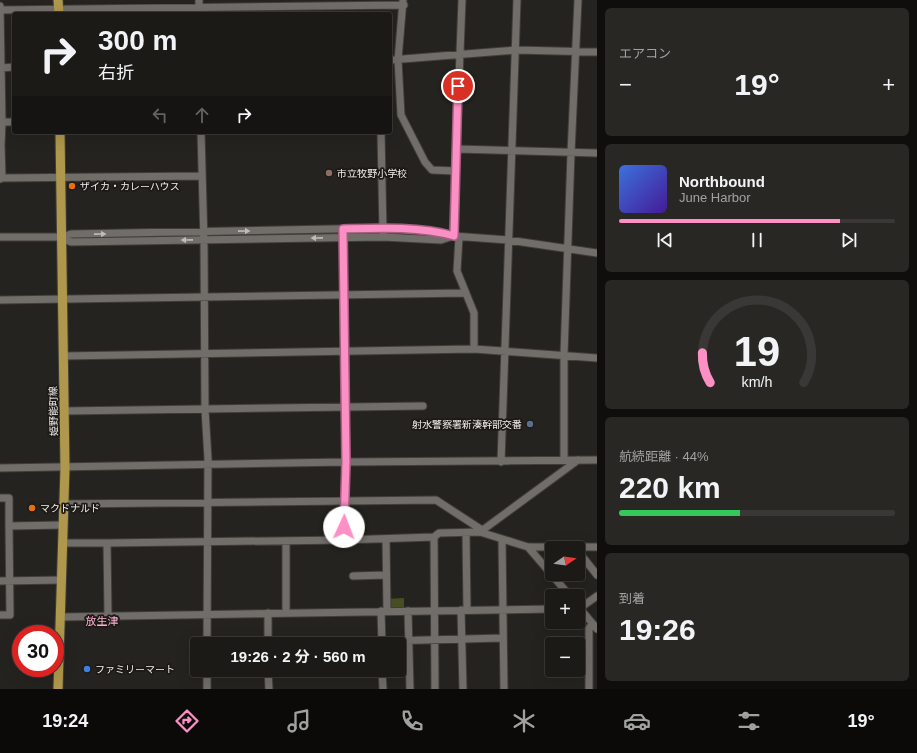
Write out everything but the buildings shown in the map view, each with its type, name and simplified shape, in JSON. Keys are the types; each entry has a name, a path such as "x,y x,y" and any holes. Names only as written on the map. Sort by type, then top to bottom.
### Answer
{"main road":[{"name":"姫野能町線","path":"58,689 65,468 60,134"}],"street":[{"path":"119,0 119,8"},
{"path":"175,0 175,8"},
{"path":"199,0 199,11"},
{"path":"462,0 456,171 457,271 474,313 474,349"},
{"path":"501,462 517,0"},
{"path":"564,460 564,355 578,0"},
{"path":"0,10 58,8 175,8 199,11 259,11 279,4 403,2 398,60 401,115 425,162 432,170 456,171"},
{"path":"0,6 2,122 1,179 201,176"},
{"path":"392,60 516,50 597,52"},
{"path":"1,68 12,67"},
{"path":"2,122 12,122"},
{"path":"201,134 205,409 208,466 207,637"},
{"path":"382,134 384,237"},
{"path":"457,149 597,154"},
{"path":"203,236 383,228 440,232 456,236 508,240 597,253"},
{"path":"343,229 346,462 343,540"},
{"path":"0,238 61,237 71,234 343,238 384,237 441,240 456,236"},
{"path":"0,300 466,293"},
{"path":"63,356 474,349 505,350 597,358"},
{"path":"64,411 423,406"},
{"path":"63,543 108,544 386,539 434,537 439,533 466,533 481,531 578,460"},
{"path":"0,468 208,466 346,462 501,462 597,460"},
{"path":"0,498 9,498 10,581 10,615 0,615"},
{"path":"64,504 436,500 481,531 502,540 528,547 545,548"},
{"path":"9,526 63,525"},
{"path":"464,689 462,639 466,533"},
{"path":"434,537 435,689"},
{"path":"382,637 386,575 386,539"},
{"path":"502,540 504,689"},
{"path":"286,541 286,612"},
{"path":"108,544 108,615"},
{"path":"528,547 564,589"},
{"path":"585,548 597,547"},
{"path":"585,560 597,575"},
{"path":"353,576 386,575"},
{"path":"0,581 62,580"},
{"path":"585,603 597,596"},
{"path":"61,617 545,608"},
{"path":"408,611 410,689"},
{"path":"268,613 269,637"},
{"path":"585,614 595,626 589,628 589,689"},
{"path":"408,640 503,638"},
{"path":"207,677 207,689"},
{"path":"268,677 269,689"},
{"path":"382,677 383,689"}],"green space":[{"path":"404,598 404,611 387,611 386,599"}],"place":[{"name":"市立牧野小学校","path":"329,173"},
{"name":"ザイカ・カレーハウス","path":"72,186"},
{"name":"射水警察署新湊幹部交番","path":"530,424"},
{"name":"マクドナルド","path":"32,508"},
{"name":"ファミリーマート","path":"87,669"}],"district":[{"name":"放生津","path":"102,621"}],"route":[{"path":"344,527 346,462 343,229 383,228 440,232 454,236 458,86"}]}
